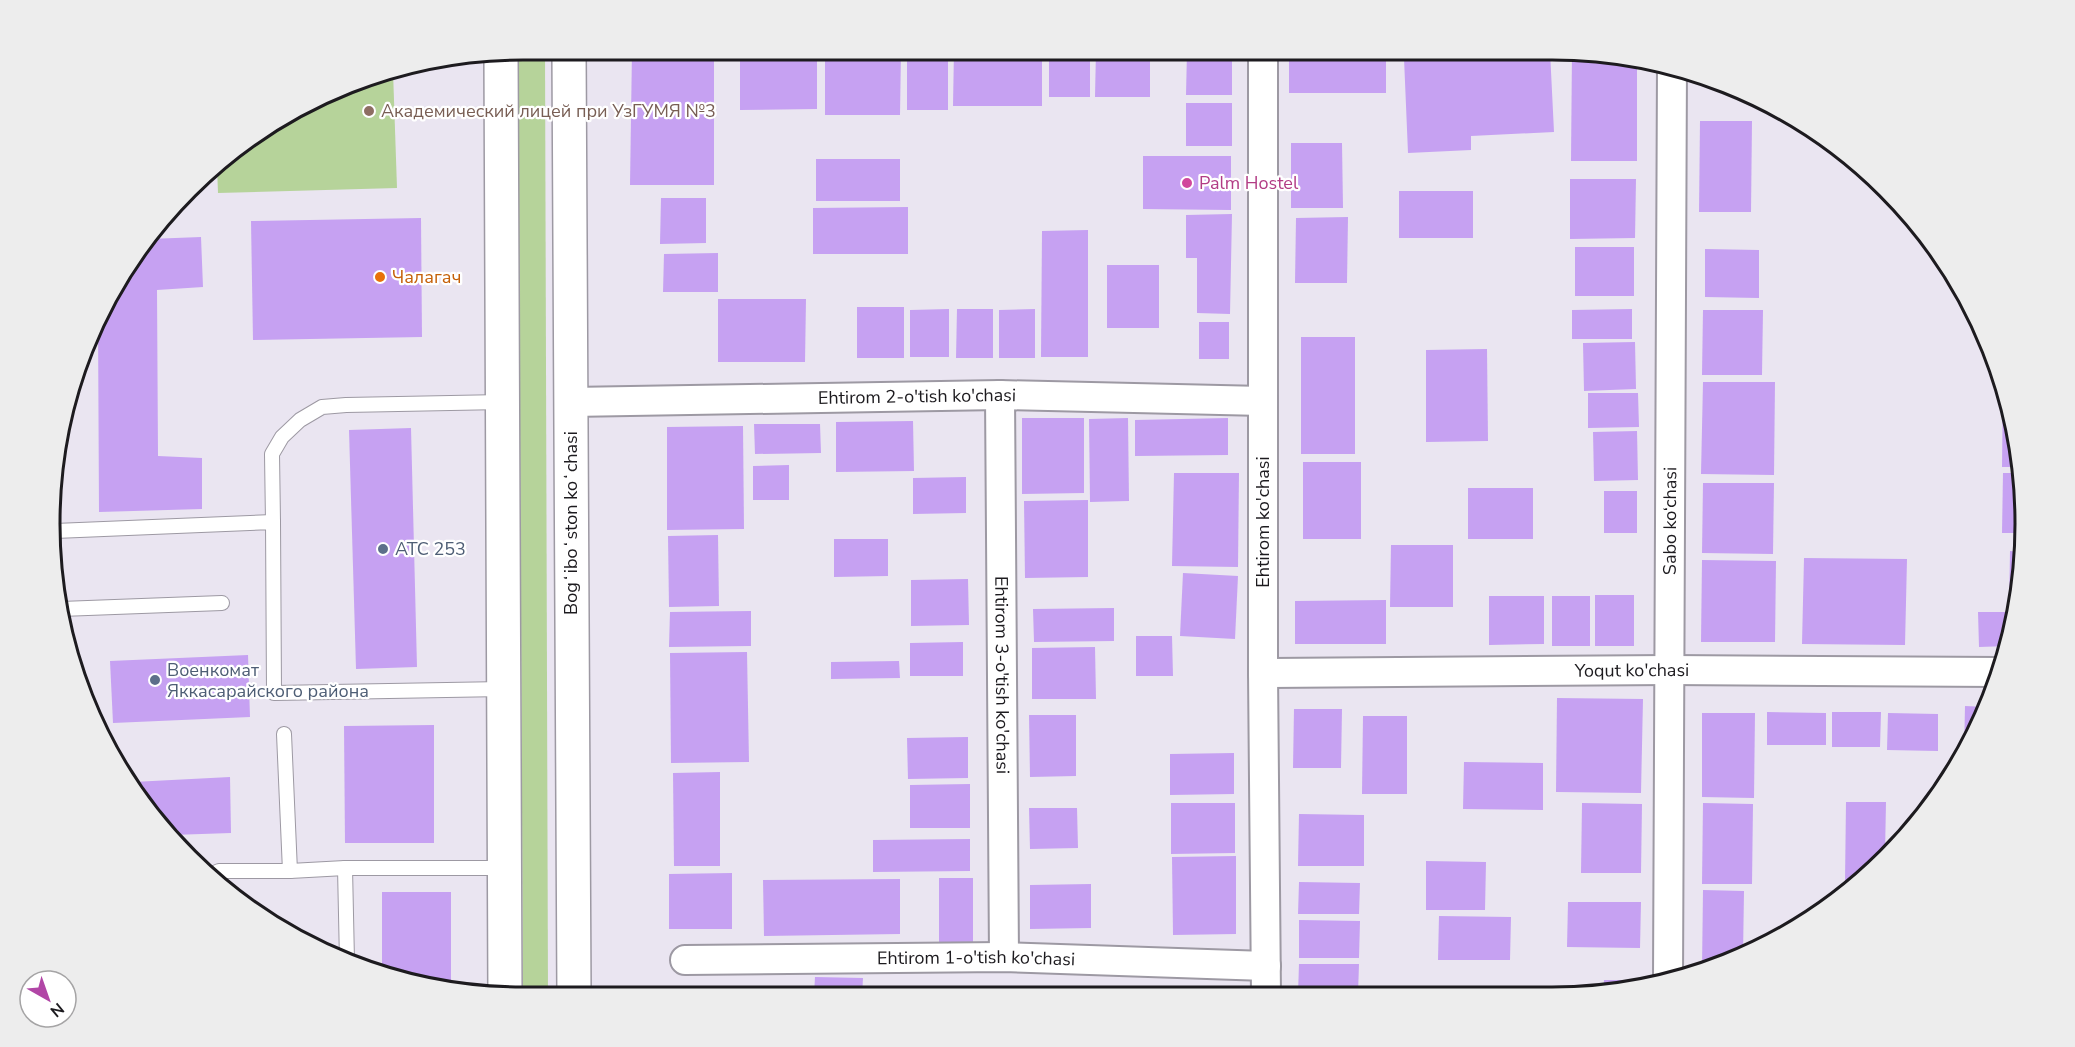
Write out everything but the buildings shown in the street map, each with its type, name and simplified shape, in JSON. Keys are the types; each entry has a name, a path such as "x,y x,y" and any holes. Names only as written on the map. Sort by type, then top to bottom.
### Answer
{"street":[{"name":"Bogʻiboʻston koʻchasi","path":"569,60 574,987"},
{"name":"Ehtirom ko'chasi","path":"1263,60 1263,673 1266,987"},
{"path":"501,61 506,986"},
{"name":"Sabo ko‘chasi","path":"1668,972 1672,76"},
{"name":"Ehtirom 2-o'tish ko'chasi","path":"571,402 1000,394 1263,401"},
{"name":"Ehtirom 3-o'tish ko'chasi","path":"1000,394 1004,957"},
{"name":"Yoqut ko'chasi","path":"1263,673 1670,670 1990,672"},
{"name":"Ehtirom 1-o'tish ko'chasi","path":"685,960 1004,957 1266,966"}],"lane":[{"path":"503,402 322,407 300,420 282,437 272,454 274,693 504,689"},
{"path":"60,531 273,522"},
{"path":"68,609 222,603"},
{"path":"284,734 290,871"},
{"path":"218,872 345,868 505,868"},
{"path":"345,868 347,952"}],"green space":[{"path":"518,60 545,60 548,987 523,987"},
{"path":"393,79 397,188 218,193 217,176 266,138 318,108 346,95"}],"place":[{"name":"Академический лицей при УзГУМЯ №3","path":"369,111"},
{"name":"Palm Hostel","path":"1187,183"},
{"name":"Чалагач","path":"380,277"},
{"name":"АТС 253","path":"383,549"},
{"name":"Военкомат Яккасарайского района","path":"155,680"}]}
